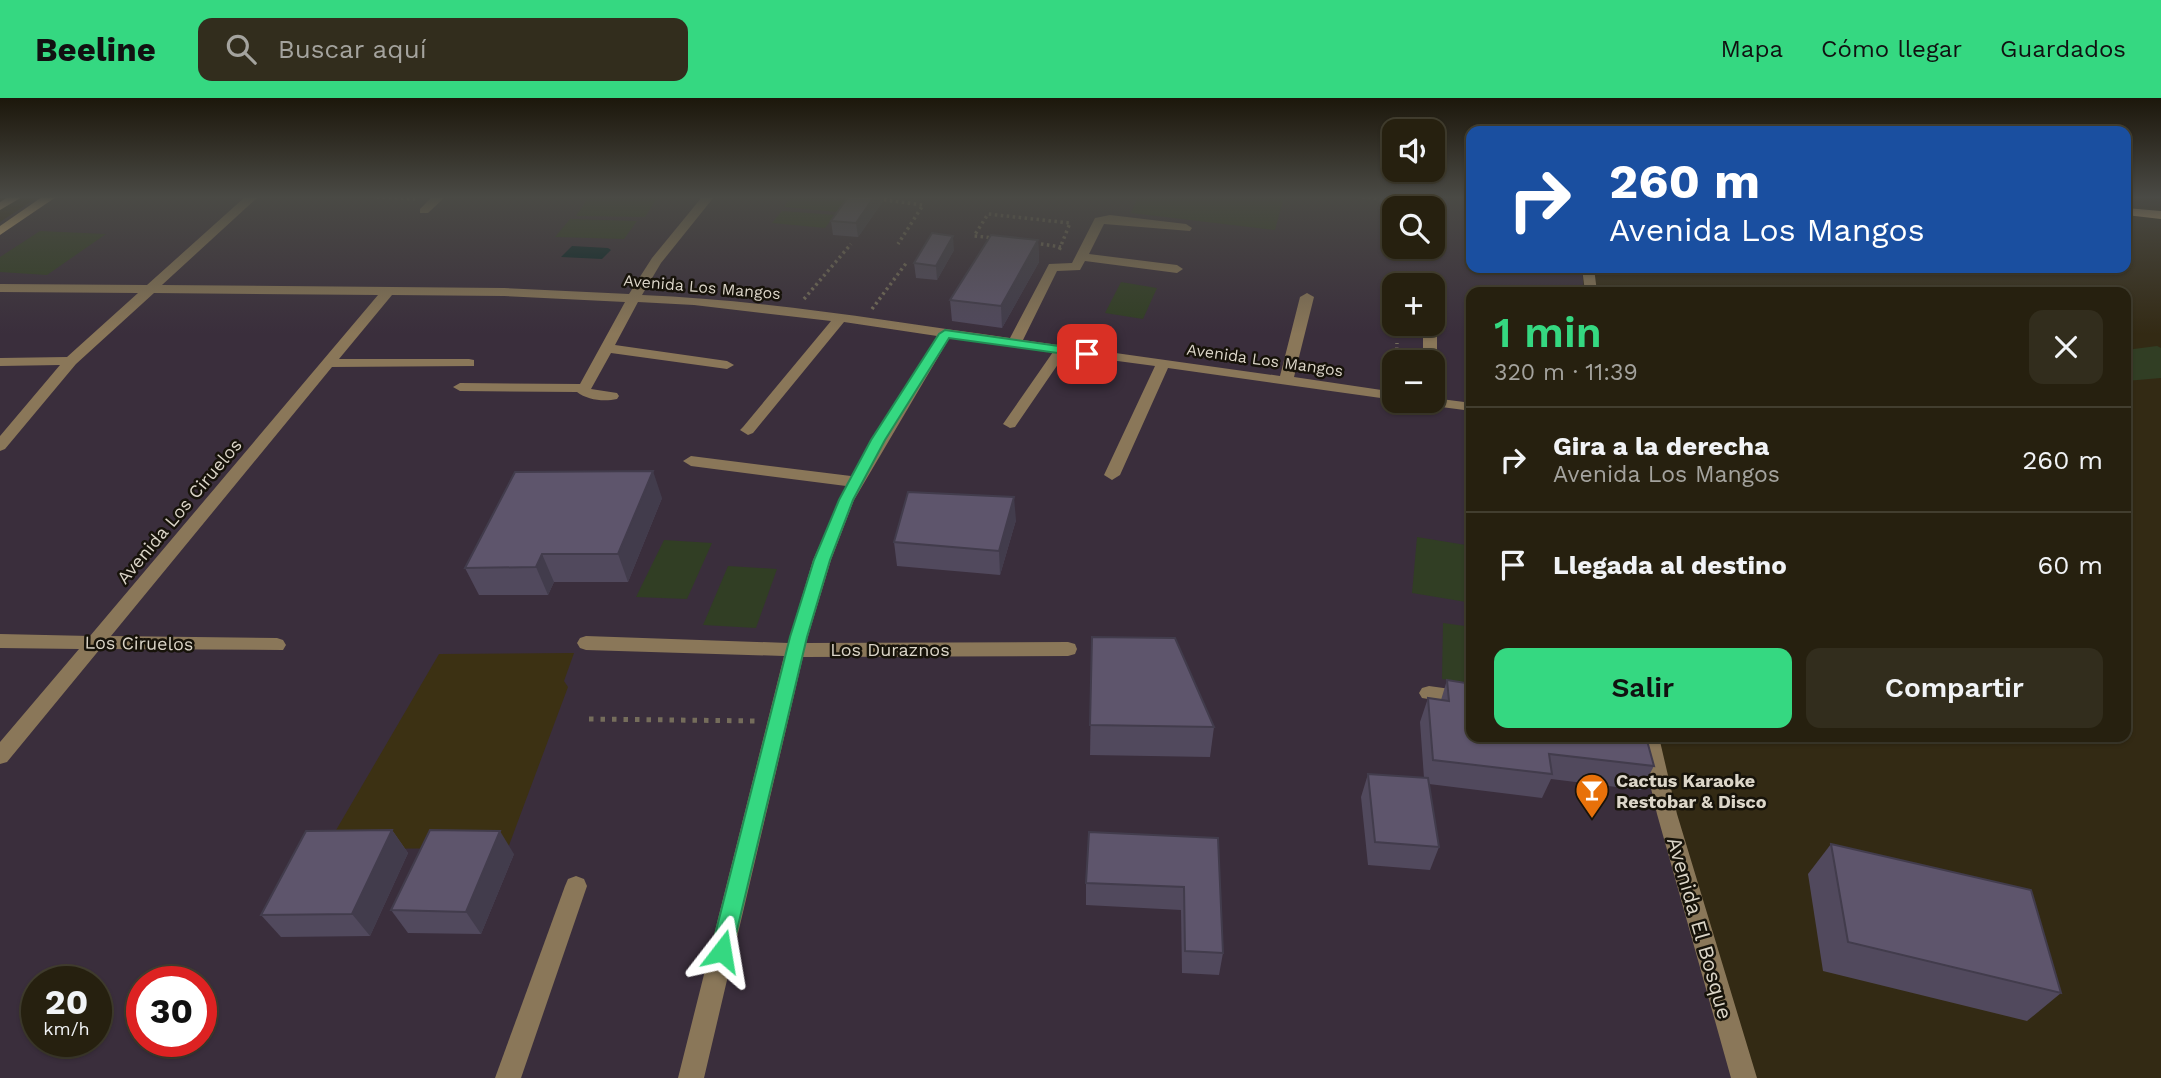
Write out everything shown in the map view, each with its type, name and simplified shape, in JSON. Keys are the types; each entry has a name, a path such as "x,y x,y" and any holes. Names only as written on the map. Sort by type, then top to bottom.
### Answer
{"street":[{"path":"0,446 71,361 201,243"},
{"path":"612,396 583,391 634,297 671,243"},
{"path":"1014,344 1053,267 1076,267 1088,243"},
{"path":"1081,257 1177,269"},
{"name":"Avenida Los Mangos","path":"0,288 388,291 634,297 841,318 1382,394"},
{"name":"Avenida Los Ciruelos","path":"0,756 388,291"},
{"path":"1286,381 1307,297"},
{"path":"748,430 841,318"},
{"path":"691,1078 794,650 822,560 855,482 878,440 945,334"},
{"path":"607,348 727,365"},
{"path":"1010,424 1061,350"},
{"path":"0,362 71,361"},
{"path":"329,363 469,363"},
{"path":"1112,475 1163,364"},
{"path":"460,387 585,388"},
{"path":"1445,403 1466,406"},
{"path":"691,461 855,482"},
{"name":"Los Ciruelos","path":"0,641 277,645"},
{"name":"Los Duraznos","path":"586,643 794,650 1068,649"},
{"path":"1429,693 1466,698"},
{"name":"Avenida El Bosque","path":"1649,742 1667,814 1744,1078"},
{"path":"508,1078 576,886"}],"path":[{"path":"1029,243 1061,247"},
{"path":"1053,267 1063,243"},
{"path":"792,313 851,244"},
{"path":"862,321 907,262"},
{"path":"1397,343 1397,350"},
{"path":"589,719 777,721"}],"shaded area":[{"path":"0,243 1382,243 1382,259 1445,259 1445,243 1466,243 1466,273 1582,273 1584,287 1466,287 1466,742 1640,742 1736,1078 0,1078"},
{"path":"574,653 564,681 568,687 508,848 325,849 439,654"}],"green space":[{"path":"22,243 93,243 47,275 0,272 0,257"},
{"path":"1121,282 1157,288 1143,319 1105,313"},
{"path":"2157,346 2161,348 2161,378 2131,381 2131,349"},
{"path":"1417,537 1466,545 1466,602 1412,593"},
{"path":"664,540 712,543 687,599 636,597"},
{"path":"728,566 777,569 756,628 703,625"},
{"path":"1443,623 1466,626 1466,683 1442,679"}],"water":[{"path":"572,246 611,250 602,259 561,257"}],"building":[{"path":"926,243 949,243 936,266 914,263"},
{"path":"986,243 1036,243 1001,306 950,300"},
{"path":"653,471 618,554 542,554 536,567 465,568 515,472"},
{"path":"908,492 1014,497 999,551 894,542"},
{"path":"1092,637 1175,638 1214,727 1090,725"},
{"path":"1447,680 1466,683 1466,742 1647,742 1654,766 1549,754 1552,774 1433,760 1428,698 1449,701"},
{"path":"1368,774 1428,778 1439,847 1375,842"},
{"path":"392,830 352,914 261,915 306,831"},
{"path":"430,830 500,831 466,912 391,910"},
{"path":"1089,832 1218,838 1223,953 1185,951 1184,887 1086,883"},
{"path":"1831,844 2031,890 2061,993 1848,942"}],"place":[{"name":"Cactus Karaoke Restobar & Disco","path":"1592,820"}],"route":[{"path":"722,951 794,650 822,560 846,500 878,440 945,334 1087,354"}]}
